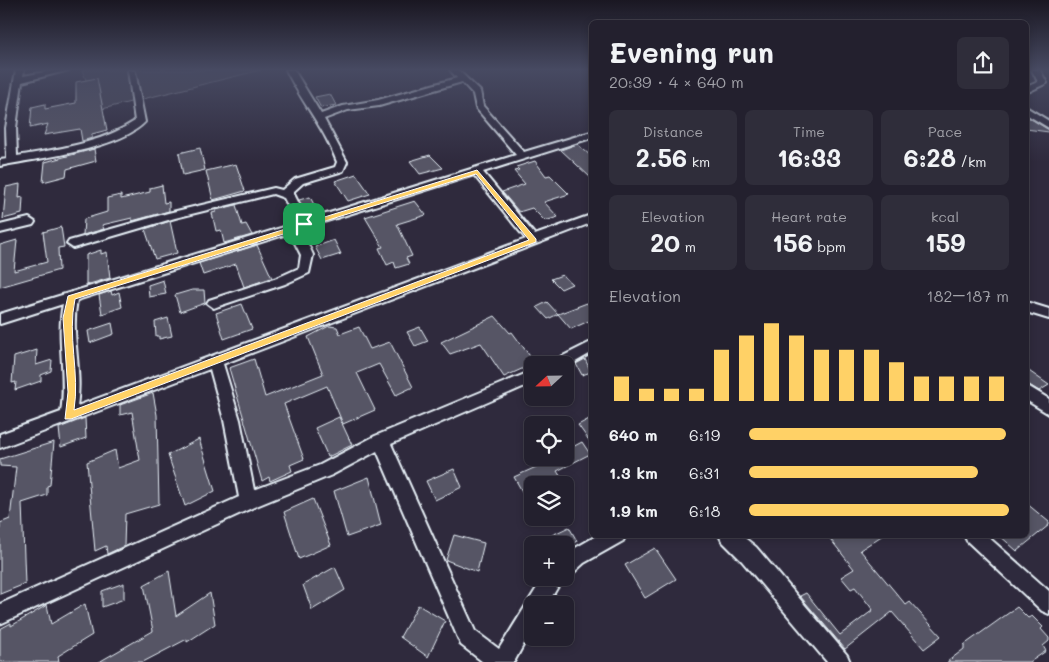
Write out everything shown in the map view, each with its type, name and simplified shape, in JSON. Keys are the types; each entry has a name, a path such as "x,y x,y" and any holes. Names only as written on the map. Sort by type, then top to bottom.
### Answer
{"street":[{"path":"12,101 12,160"},
{"path":"0,162 98,141 129,131 140,122 136,101"},
{"path":"214,303 281,281 305,270 307,255 287,191 299,181 330,174 342,166 340,155 308,101"},
{"path":"317,118 346,108 386,101"},
{"path":"478,101 479,106 523,157"},
{"path":"1029,112 1049,125"},
{"path":"0,319 589,136"},
{"path":"477,172 534,241"},
{"path":"73,244 172,215 274,191 288,196"},
{"path":"0,441 589,220"},
{"path":"0,230 29,222"},
{"path":"68,416 72,392 67,318 71,298"},
{"path":"1029,308 1049,314"},
{"path":"574,356 589,348"},
{"path":"215,361 232,420 248,501"},
{"path":"0,614 248,501 326,470 381,441 524,380"},
{"path":"1029,393 1049,408"},
{"path":"381,441 468,638 502,662 524,625"},
{"path":"574,559 611,538"},
{"path":"731,538 749,554 840,662"},
{"path":"976,538 1049,604"}],"shaded area":[{"path":"94,101 135,101 98,110"}],"building":[{"path":"76,101 101,101 107,130 92,134 92,138 82,141 80,129 44,135 48,124 30,128 32,107 45,104 45,109 76,103"},
{"path":"317,101 334,101 336,105 321,108"},
{"path":"1029,118 1049,130 1049,132 1029,129"},
{"path":"577,144 589,154 589,176 561,150"},
{"path":"200,148 205,170 183,175 179,153"},
{"path":"94,149 96,161 67,169 66,176 43,182 45,162"},
{"path":"430,155 443,168 420,174 410,161"},
{"path":"535,161 546,176 550,175 569,194 544,202 558,217 545,221 532,208 519,212 502,192 525,184 514,171 519,170 516,167"},
{"path":"236,164 245,191 213,200 206,171"},
{"path":"356,174 370,194 348,201 335,181"},
{"path":"20,184 19,198 23,197 22,214 3,219 6,187"},
{"path":"162,185 164,203 169,202 169,211 132,221 132,218 102,225 104,229 83,235 84,219 107,212 107,198 121,195 121,199 150,192 150,188"},
{"path":"310,197 318,212 307,216 299,200"},
{"path":"415,201 426,215 397,224 412,256 406,258 409,264 396,268 394,262 387,265 379,248 383,247 365,217"},
{"path":"236,205 242,225 246,224 252,235 224,243 221,230 216,231 212,213 216,212 216,210"},
{"path":"170,221 177,253 155,259 145,229"},
{"path":"61,227 64,247 58,248 59,270 0,287 0,245 17,240 14,271 47,262 43,232"},
{"path":"334,240 341,254 322,260 315,247"},
{"path":"257,245 272,278 244,287 236,264 203,275 199,263"},
{"path":"101,250 101,254 107,252 110,278 86,285 86,255"},
{"path":"562,275 572,284 561,289 551,279"},
{"path":"163,280 166,294 149,297 148,285"},
{"path":"192,290 204,290 205,303 180,312 175,295"},
{"path":"111,291 112,295 119,292 122,307 102,314 99,295"},
{"path":"547,302 558,314 548,319 537,307"},
{"path":"587,303 589,305 589,321 571,329 558,314"},
{"path":"242,304 252,329 224,339 216,313"},
{"path":"495,316 510,333 512,332 530,356 524,356 524,368 504,377 481,343 450,354 441,342"},
{"path":"168,318 172,336 159,339 159,336 156,336 155,322"},
{"path":"112,323 114,334 90,343 88,331"},
{"path":"329,326 337,327 340,334 359,327 370,349 390,342 413,387 396,395 379,364 357,373 375,410 343,424 327,386 284,404 304,459 290,465 292,471 270,481 269,477 262,481 229,368 254,359 265,397 323,374 308,337"},
{"path":"420,327 428,341 415,346 407,332"},
{"path":"37,350 36,365 52,360 51,371 41,375 41,381 15,390 16,382 12,383 14,357"},
{"path":"585,359 589,373 582,375 576,364"},
{"path":"1029,371 1049,385 1039,391 1029,385"},
{"path":"153,393 157,415 159,504 125,514 124,546 107,554 106,546 95,551 87,462 115,450 118,468 140,460 132,412 120,415 120,405"},
{"path":"339,417 352,445 328,457 315,428"},
{"path":"85,418 86,438 61,447 59,428"},
{"path":"589,419 589,440 578,425"},
{"path":"199,439 215,491 185,506 168,455"},
{"path":"54,442 50,485 47,486 47,495 22,503 25,584 0,594 0,523 10,519 16,467 0,466 0,459"},
{"path":"582,442 589,455 574,462 574,446"},
{"path":"538,466 567,466 557,471 560,476 524,476 524,495 514,477"},
{"path":"454,469 462,487 435,500 426,481"},
{"path":"369,477 381,525 347,537 334,491"},
{"path":"313,499 331,545 299,559 284,512"},
{"path":"1029,505 1049,522 1049,525 1017,551 1002,538 1029,538"},
{"path":"569,527 577,541 574,543 574,536 552,535"},
{"path":"454,535 484,543 477,572 446,560"},
{"path":"829,538 878,538 860,550 906,605 910,602 941,636 924,649 892,612 845,649 800,596 806,593 840,635 873,610 855,587 851,589 841,577 854,569"},
{"path":"655,548 676,579 645,598 625,565"},
{"path":"335,567 345,590 312,610 303,585"},
{"path":"169,571 176,616 210,593 215,624 187,642 187,639 143,662 99,662 153,631 144,585"},
{"path":"124,583 124,599 102,607 102,591"},
{"path":"85,604 92,635 58,656 59,662 0,662 0,629 11,623 11,626 47,605 51,624"},
{"path":"418,605 445,621 428,657 400,637"},
{"path":"1017,607 1028,618 1032,616 1043,627 1041,629 1049,638 1049,641 1043,646 1046,651 1030,662 947,662 964,649 964,645"}],"route":[{"path":"477,172 534,241 408,289 345,310 263,343 166,378 123,397 68,416 72,392 72,362 67,318 71,298 304,224 477,172"}]}
